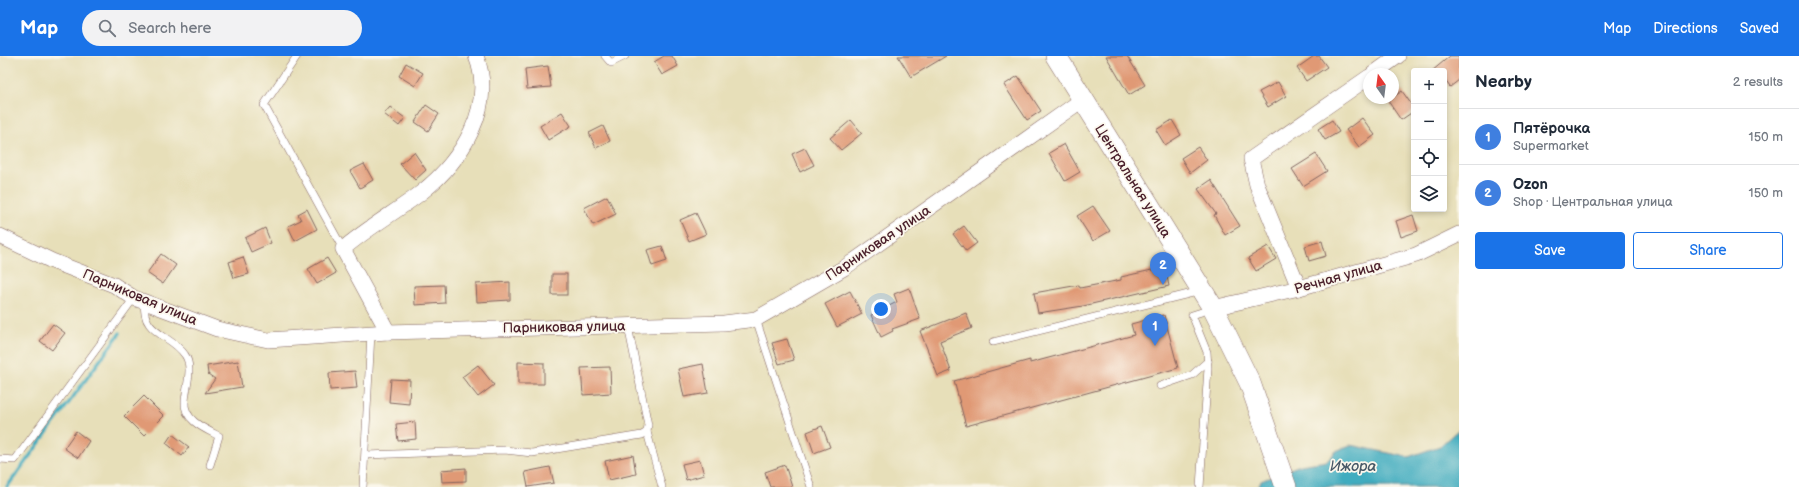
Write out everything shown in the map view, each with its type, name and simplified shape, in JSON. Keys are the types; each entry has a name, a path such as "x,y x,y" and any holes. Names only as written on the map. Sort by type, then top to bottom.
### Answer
{"main road":[{"name":"Центральная улица","path":"1056,56 1213,308 1243,365 1286,487"}],"street":[{"path":"388,332 343,250 356,238 423,191 460,151 471,134 478,115 481,96 481,67 476,56"},
{"path":"1381,68 1398,56"},
{"path":"1299,288 1257,185 1251,159 1363,81"},
{"name":"Парниковая улица","path":"0,236 52,261 114,285 139,300 217,329 268,340 388,332 724,323 756,319 844,268 1082,100"},
{"name":"Речная улица","path":"1213,308 1299,288 1416,255 1459,234"}],"lane":[{"path":"297,56 264,105 343,250"},
{"path":"605,56 611,63 625,56"},
{"path":"993,342 1201,290"},
{"path":"0,459 15,460 139,300"},
{"path":"139,300 148,324 186,355 189,375 184,402 189,416 203,428 219,436 210,465"},
{"path":"1200,487 1208,361 1207,352 1192,315 1213,308"},
{"path":"756,319 811,487"},
{"path":"628,326 648,425 647,432 662,487"},
{"path":"363,487 366,455 371,333"},
{"path":"1160,386 1192,375 1208,361"},
{"path":"366,455 498,450 532,453 642,435 647,432"}],"water":[{"name":"Ижора","path":"1459,429 1459,485 1456,487 1257,487 1261,481 1300,465 1327,461 1336,451 1350,445 1408,457 1440,446"}],"building":[{"path":"664,56 672,56 678,66 662,75 654,62"},
{"path":"898,56 946,56 911,77"},
{"path":"1106,56 1127,56 1145,85 1129,95"},
{"path":"1314,56 1319,56 1327,67 1306,81 1297,68"},
{"path":"1450,56 1459,56 1459,80 1450,87 1447,83 1447,68 1436,68"},
{"path":"406,63 423,73 415,86 399,76"},
{"path":"548,66 551,87 527,89 525,69"},
{"path":"1018,76 1041,111 1027,120 1004,85"},
{"path":"1278,82 1286,96 1268,107 1259,92"},
{"path":"1402,91 1411,104 1411,113 1401,120 1390,104 1399,104 1399,93"},
{"path":"426,105 439,114 428,131 415,122"},
{"path":"390,107 405,118 399,126 384,114"},
{"path":"562,112 571,126 548,140 540,126"},
{"path":"1362,118 1375,135 1359,147 1346,130"},
{"path":"851,120 862,133 841,150 830,138"},
{"path":"1172,120 1181,135 1165,145 1156,130"},
{"path":"1332,120 1339,132 1325,140 1318,129"},
{"path":"603,126 610,141 596,148 589,133"},
{"path":"1064,144 1080,172 1065,181 1049,153"},
{"path":"1198,147 1207,160 1190,173 1181,158"},
{"path":"805,148 814,165 800,172 792,154"},
{"path":"414,152 426,170 415,180 400,164"},
{"path":"1316,154 1327,171 1303,186 1292,169"},
{"path":"364,164 373,180 360,188 350,171"},
{"path":"1211,180 1240,226 1225,235 1214,215 1216,214 1198,189"},
{"path":"607,196 616,214 593,225 584,208"},
{"path":"1093,206 1110,231 1093,241 1077,216"},
{"path":"307,209 317,229 295,241 288,226 301,220 298,214"},
{"path":"696,213 706,234 689,241 680,220"},
{"path":"1413,215 1418,231 1401,237 1396,221"},
{"path":"964,226 977,243 966,251 953,234"},
{"path":"265,228 271,243 251,252 245,238"},
{"path":"1322,241 1326,256 1309,261 1305,246"},
{"path":"662,246 667,261 652,266 647,250"},
{"path":"1268,246 1276,259 1256,271 1248,258"},
{"path":"161,254 176,265 163,284 147,273"},
{"path":"243,257 249,274 234,278 229,262"},
{"path":"327,258 336,273 317,284 308,269"},
{"path":"1165,267 1169,286 1083,306 1038,313 1034,293 1079,285 1080,288 1121,280 1121,277"},
{"path":"552,274 567,274 567,295 552,295"},
{"path":"510,282 510,300 477,302 476,284"},
{"path":"444,285 445,303 415,305 414,286"},
{"path":"909,288 920,319 892,329 893,331 881,337 871,315 897,302 894,294"},
{"path":"850,291 862,314 837,327 825,304"},
{"path":"966,313 972,328 940,341 951,371 938,376 920,331"},
{"path":"1164,315 1178,368 966,426 954,381 1030,360 1030,363 1134,335 1131,324"},
{"path":"53,324 65,333 52,350 40,341"},
{"path":"787,339 794,360 779,364 772,343"},
{"path":"238,361 242,387 205,393 215,379 208,374 207,366"},
{"path":"518,362 544,363 544,384 518,384"},
{"path":"703,364 708,393 684,397 678,369"},
{"path":"478,365 494,385 478,397 462,377"},
{"path":"610,367 611,393 583,395 581,368"},
{"path":"355,371 357,388 330,390 329,373"},
{"path":"391,379 410,380 409,404 389,402"},
{"path":"144,396 164,416 144,436 124,416"},
{"path":"415,422 416,439 398,441 396,424"},
{"path":"822,426 830,447 814,453 807,432"},
{"path":"76,431 89,441 78,458 64,448"},
{"path":"172,434 189,447 182,456 166,443"},
{"path":"633,455 636,474 609,480 605,461"},
{"path":"700,460 704,475 686,480 682,464"},
{"path":"785,465 792,487 770,487 765,472"},
{"path":"550,467 554,483 528,487 525,472"},
{"path":"466,468 466,481 442,482 441,470"}],"waterway":[{"path":"7,487 120,333"}],"place":[{"name":"Ozon","path":"1163,285"},
{"name":"Пятёрочка","path":"1155,346"}]}
